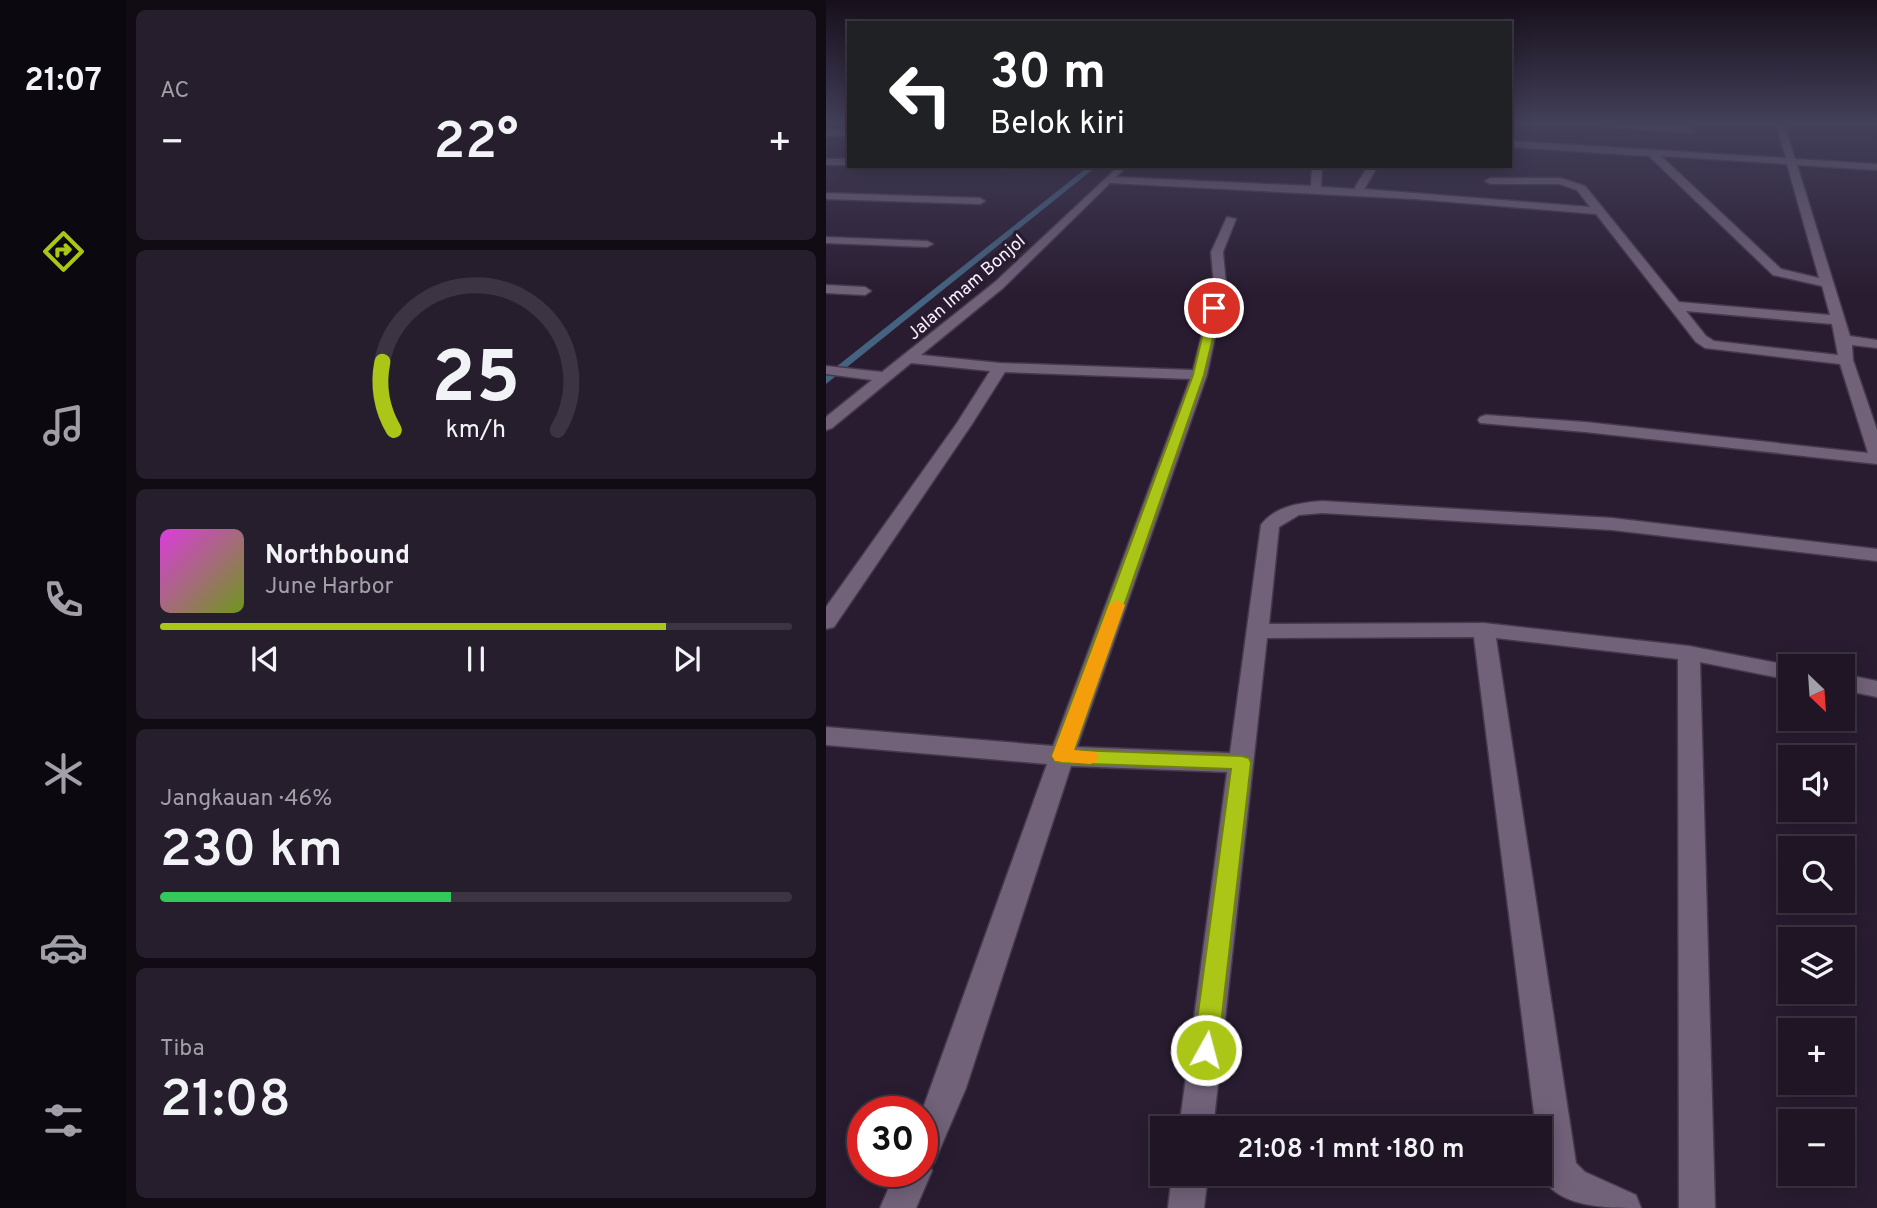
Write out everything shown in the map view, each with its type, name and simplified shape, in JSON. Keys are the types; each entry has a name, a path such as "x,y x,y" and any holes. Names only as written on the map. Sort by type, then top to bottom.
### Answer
{"street":[{"name":"Jalan Imam Bonjol","path":"826,425 911,359 999,285 1107,180"},
{"path":"1116,180 1358,190 1481,198 1600,211"},
{"path":"1316,180 1316,189"},
{"path":"1358,190 1364,180"},
{"path":"1681,180 1777,272 1826,283"},
{"path":"1486,420 1585,427 1877,457 1846,360 1844,340 1795,180"},
{"path":"1481,198 1490,181 1573,184 1581,188 1701,339 1710,345 1846,360"},
{"path":"826,196 980,201"},
{"path":"938,1114 1062,756 1199,375 1220,285 1217,252 1231,219"},
{"path":"826,240 927,244"},
{"path":"826,289 865,291"},
{"path":"1674,306 1838,320"},
{"path":"1844,340 1877,344"},
{"path":"911,359 1000,367 1199,375"},
{"path":"826,622 964,424 1000,367"},
{"path":"826,370 887,377"},
{"path":"1198,1116 1270,525 1287,511 1302,508 1612,524 1877,555"},
{"path":"1259,631 1484,630 1689,653 1778,670"},
{"path":"1484,630 1559,1172 1572,1185 1623,1208"},
{"path":"1689,653 1697,1208"},
{"path":"1855,684 1877,689"},
{"path":"826,736 1062,756 1242,763"},
{"path":"1186,1208 1189,1186"},
{"path":"898,1208 907,1187"}],"waterway":[{"path":"826,381 1076,180"}],"slow traffic":[{"path":"1090,757 1062,756 1117,605"}],"route":[{"path":"1206,1050 1242,763 1062,756 1199,375 1214,308"}]}
